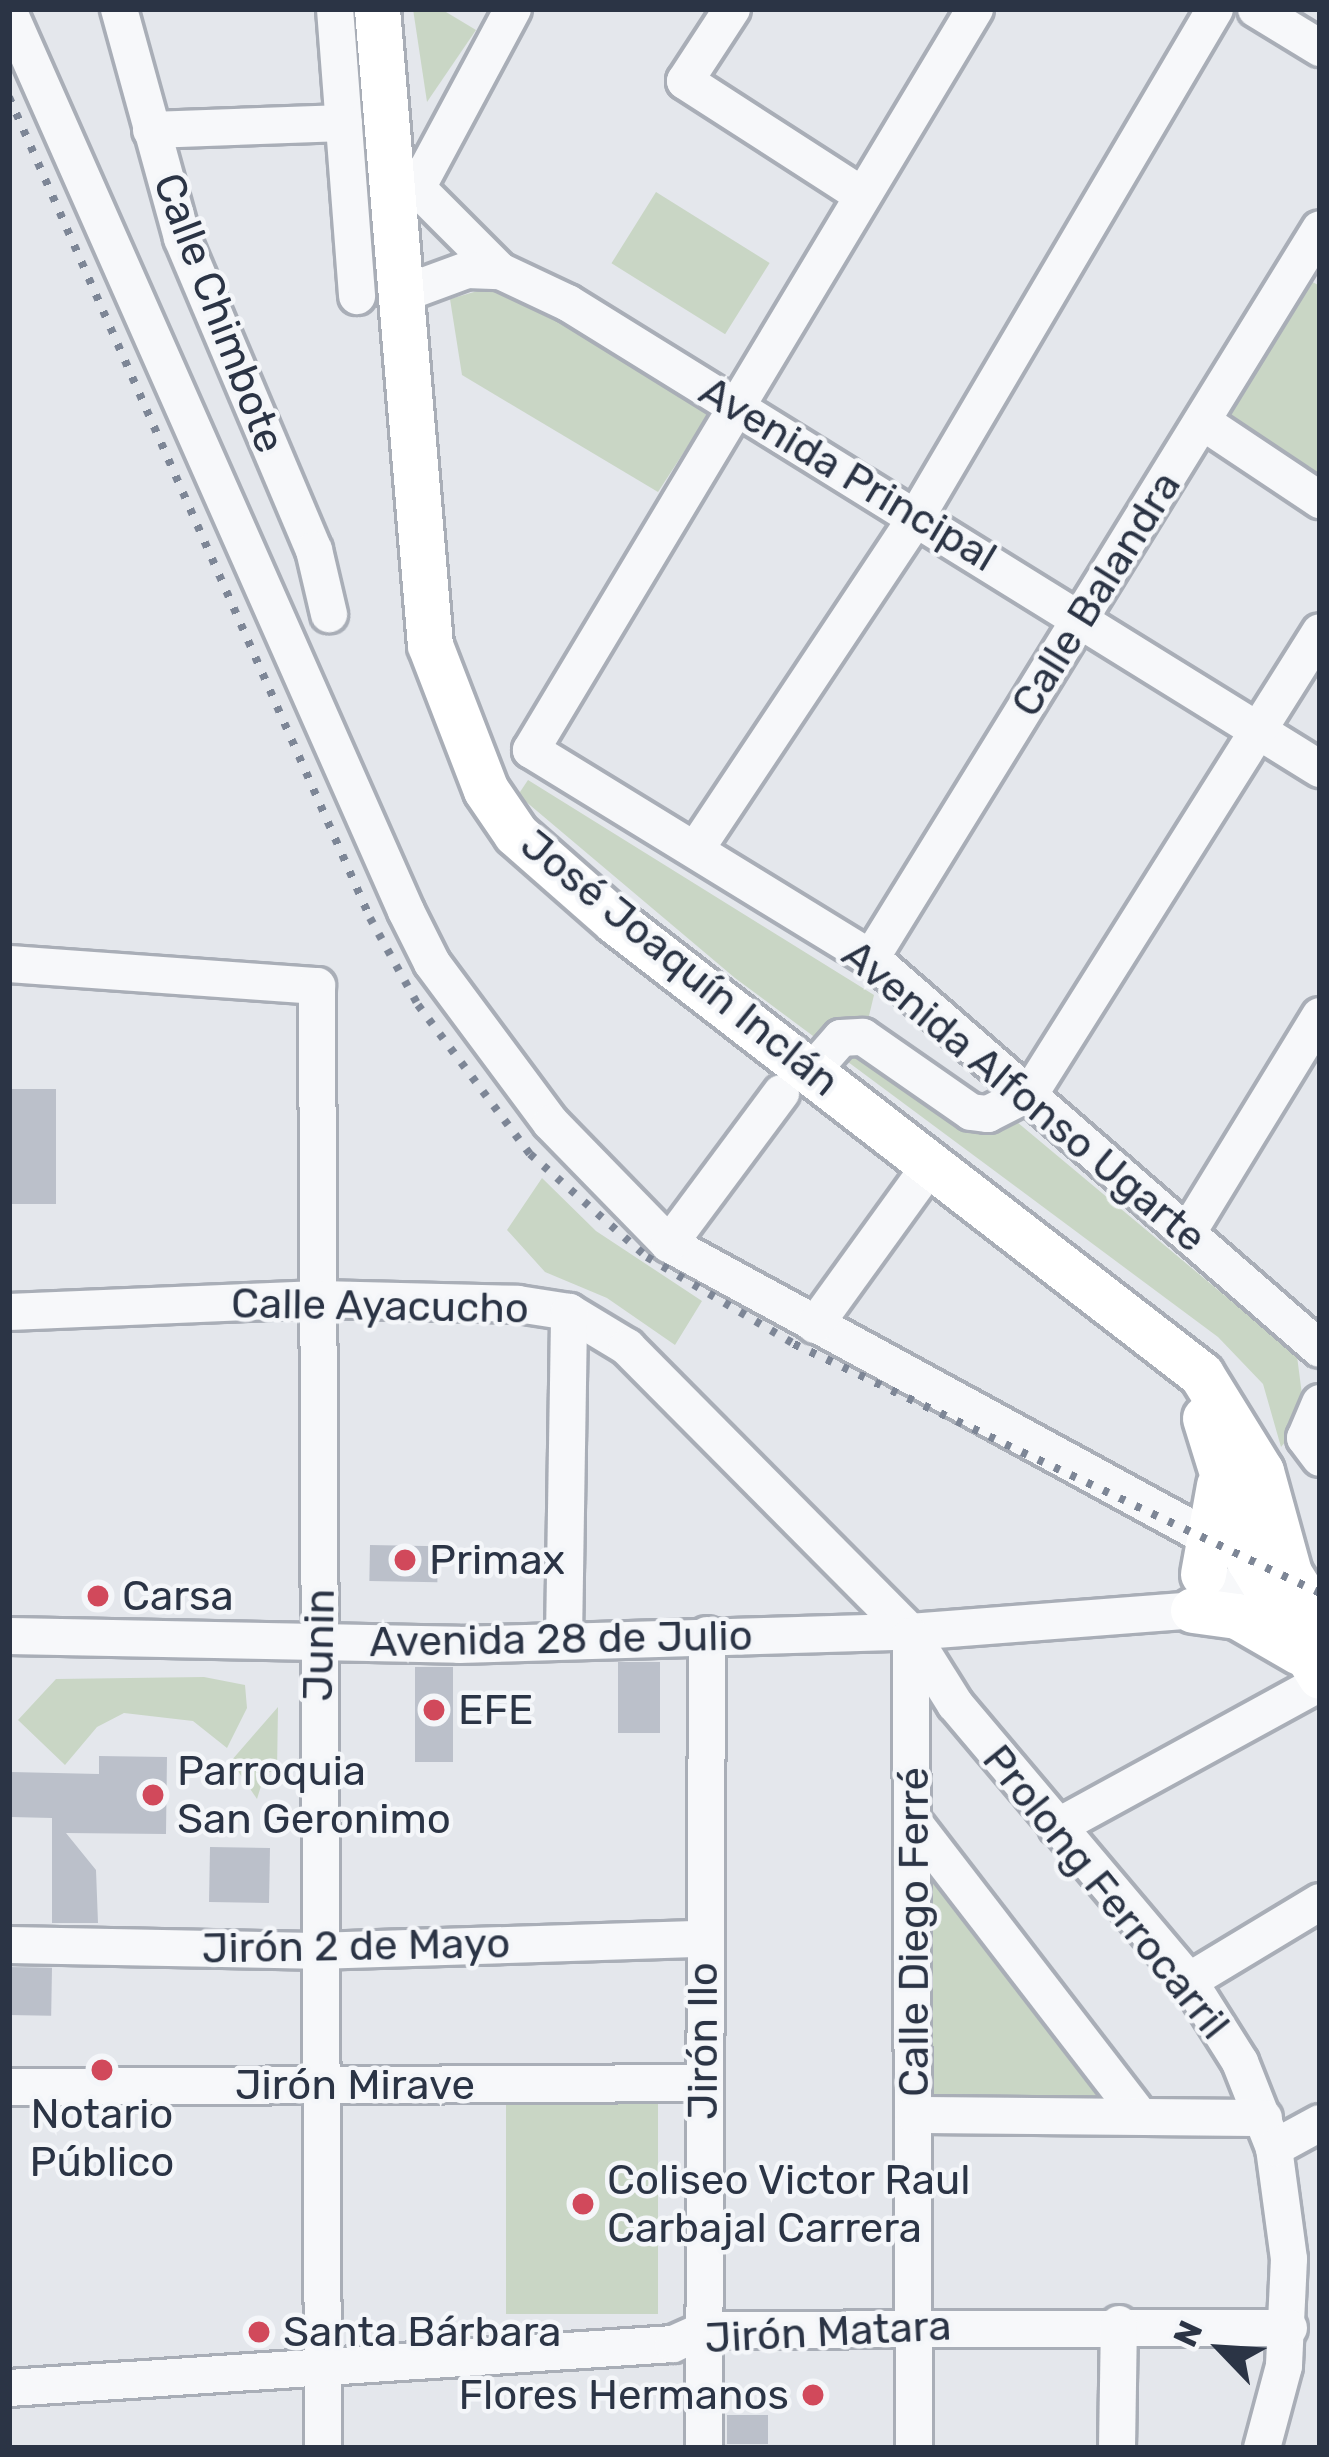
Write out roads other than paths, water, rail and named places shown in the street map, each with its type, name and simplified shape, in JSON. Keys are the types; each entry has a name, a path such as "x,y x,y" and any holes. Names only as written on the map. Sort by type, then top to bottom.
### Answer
{"main road":[{"name":"José Joaquín Inclán","path":"377,9 404,175 380,295 430,645 463,749 516,833 796,1082 932,1162 1218,1391 1261,1471 1287,1574"},
{"name":"José Joaquín Inclán","path":"1167,1354 1287,1574"},
{"path":"1222,1458 1203,1573 1237,1616 1316,1659"},
{"path":"1287,1574 1316,1659"}],"street":[{"name":"Calle Chimbote","path":"119,9 182,238 314,550 329,614"},
{"path":"335,9 344,123 380,295 466,270 500,271"},
{"path":"404,175 513,9"},
{"path":"732,9 685,81 862,195"},
{"path":"734,405 975,9"},
{"path":"696,849 917,516 1215,9"},
{"path":"1256,9 1320,48"},
{"path":"9,12 432,963 551,1123 669,1244 815,1325 1203,1573"},
{"path":"151,130 344,123"},
{"name":"Avenida Principal","path":"404,175 500,271 917,516 1320,769"},
{"name":"Calle Balandra","path":"871,958 1320,229"},
{"name":"Avenida Alfonso Ugarte","path":"734,405 531,750 871,958 1031,1092 1320,1349"},
{"path":"1203,422 1320,500"},
{"path":"669,1244 796,1082 842,1038 863,1037 970,1112 988,1114 1031,1092 1320,632"},
{"name":"Junin","path":"9,964 317,986 315,1951 323,2448"},
{"path":"1188,1232 1320,1016"},
{"path":"815,1325 932,1162"},
{"name":"Calle Ayacucho","path":"9,1312 319,1299 569,1312 627,1347 910,1632"},
{"path":"564,1638 569,1312"},
{"path":"1312,1448 1320,1402"},
{"name":"Avenida 28 de Julio","path":"9,1636 319,1644 910,1632 1112,1611 1203,1573 1287,1574"},
{"name":"Prolong Ferrocarril","path":"910,1632 956,1704 1189,1981 1269,2133 1305,2337 1284,2366 1262,2448"},
{"name":"Calle Diego Ferré","path":"910,1632 918,1828 914,2448"},
{"name":"Jirón Ilo","path":"704,2448 707,1635"},
{"path":"1057,1827 1316,1659"},
{"path":"918,1828 1138,2115"},
{"path":"1189,1981 1320,1901"},
{"name":"Jirón 2 de Mayo","path":"9,1945 315,1951 703,1939"},
{"name":"Jirón Mirave","path":"9,2087 702,2083"},
{"path":"914,2115 1138,2115 1269,2133 1320,2123"},
{"path":"1117,2448 1119,2324"},
{"name":"Jirón Matara","path":"9,2388 673,2344 704,2330 1119,2324 1305,2337"}],"railway":[{"path":"9,97 370,918 418,1005 530,1154 647,1257 794,1344 1320,1593"}],"place":[{"name":"Primax","path":"405,1560"},
{"name":"Carsa","path":"98,1596"},
{"name":"EFE","path":"434,1710"},
{"name":"Parroquia San Geronimo","path":"153,1795"},
{"name":"Notario Público","path":"102,2070"},
{"name":"Coliseo Victor Raul Carbajal Carrera","path":"583,2204"},
{"name":"Santa Bárbara","path":"259,2332"},
{"name":"Flores Hermanos","path":"813,2395"}]}
